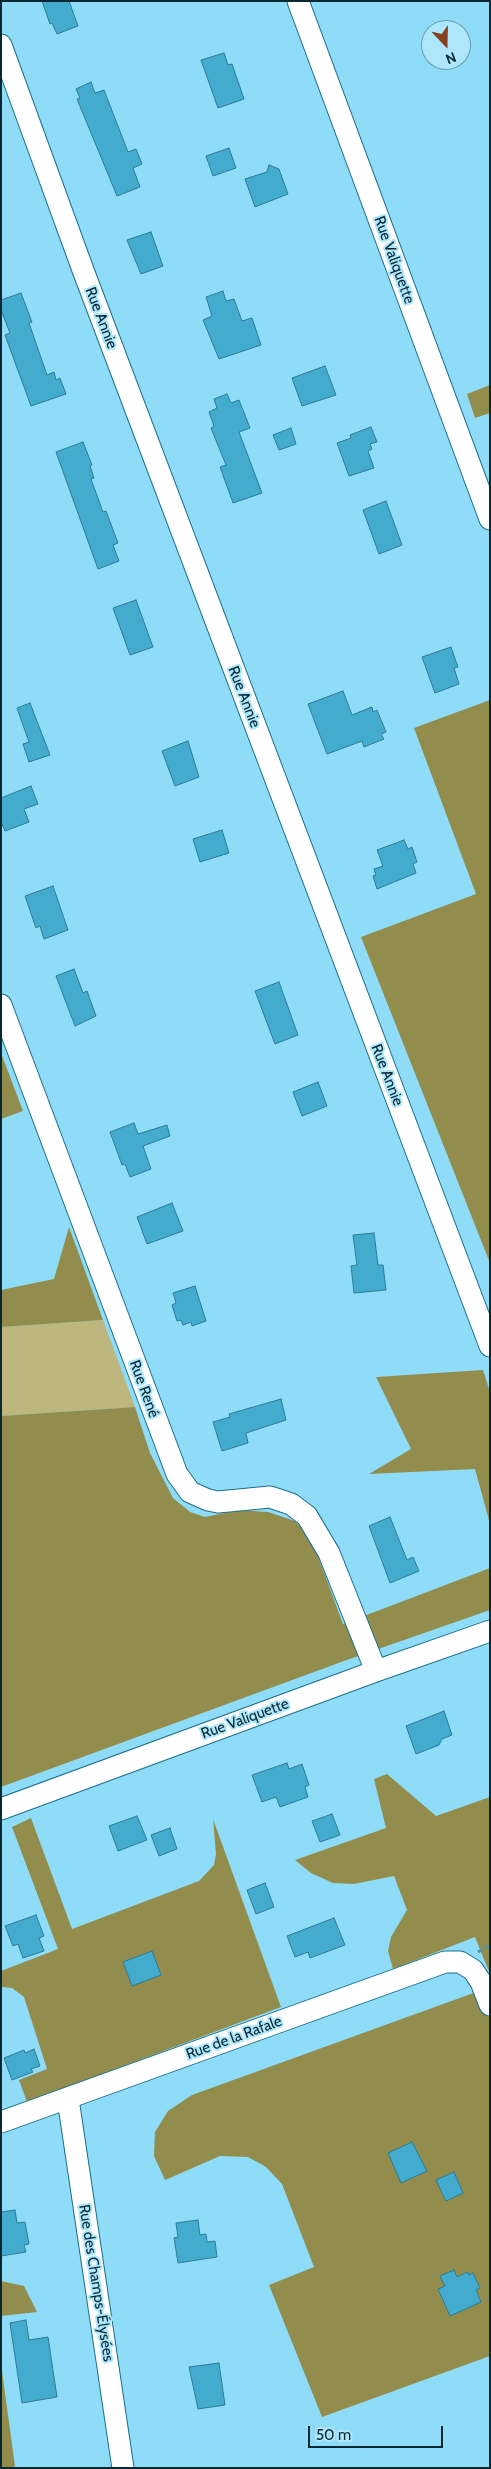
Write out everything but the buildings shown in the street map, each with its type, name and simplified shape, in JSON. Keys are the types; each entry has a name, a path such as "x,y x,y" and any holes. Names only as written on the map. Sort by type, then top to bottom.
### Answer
{"street":[{"name":"Rue Valiquette","path":"298,1 490,519"},
{"name":"Rue Annie","path":"1,46 83,270 490,1346"},
{"name":"Rue René","path":"1,1006 177,1474 183,1485 199,1497 218,1502 270,1497 291,1504 308,1516 329,1553 376,1671"},
{"name":"Rue Valiquette","path":"1,1809 376,1671 490,1632"},
{"name":"Rue de la Rafale","path":"1,2122 438,1964 452,1961 467,1966 481,1982 490,2005"},
{"name":"Rue des Champs-Élysées","path":"68,2099 123,2468"}],"shaded area":[{"path":"490,385 490,413 475,418 467,394"},
{"path":"490,700 490,1263 361,937 476,894 414,728"},
{"path":"1,1053 23,1111 1,1119"},
{"path":"69,1227 103,1320 1,1327 1,1290 54,1279"},
{"path":"103,1320 135,1407 1,1416 1,1327"},
{"path":"483,1370 490,1392 490,1524 475,1469 369,1474 411,1449 376,1377"},
{"path":"135,1407 150,1453 173,1498 190,1512 205,1517 239,1510 268,1512 295,1521 312,1540 343,1624 490,1568 490,1610 344,1661 1,1787 1,1416"},
{"path":"387,1774 436,1816 490,1797 490,1974 475,1937 393,1969 388,1951 391,1937 407,1910 394,1876 354,1884 333,1883 311,1873 295,1860 386,1828 374,1779"},
{"path":"31,1818 72,1929 199,1881 214,1865 216,1854 213,1819 281,2007 27,2102 19,2080 47,2069 24,1997 12,1988 1,1987 1,1971 58,1949 12,1827"},
{"path":"490,1987 490,2356 322,2417 269,2285 314,2267 282,2184 266,2167 248,2157 220,2156 165,2180 154,2156 155,2132 168,2111 192,2095"},
{"path":"1,2281 24,2286 37,2312 1,2316"},
{"path":"1,2364 15,2466 12,2468 1,2468"}]}
